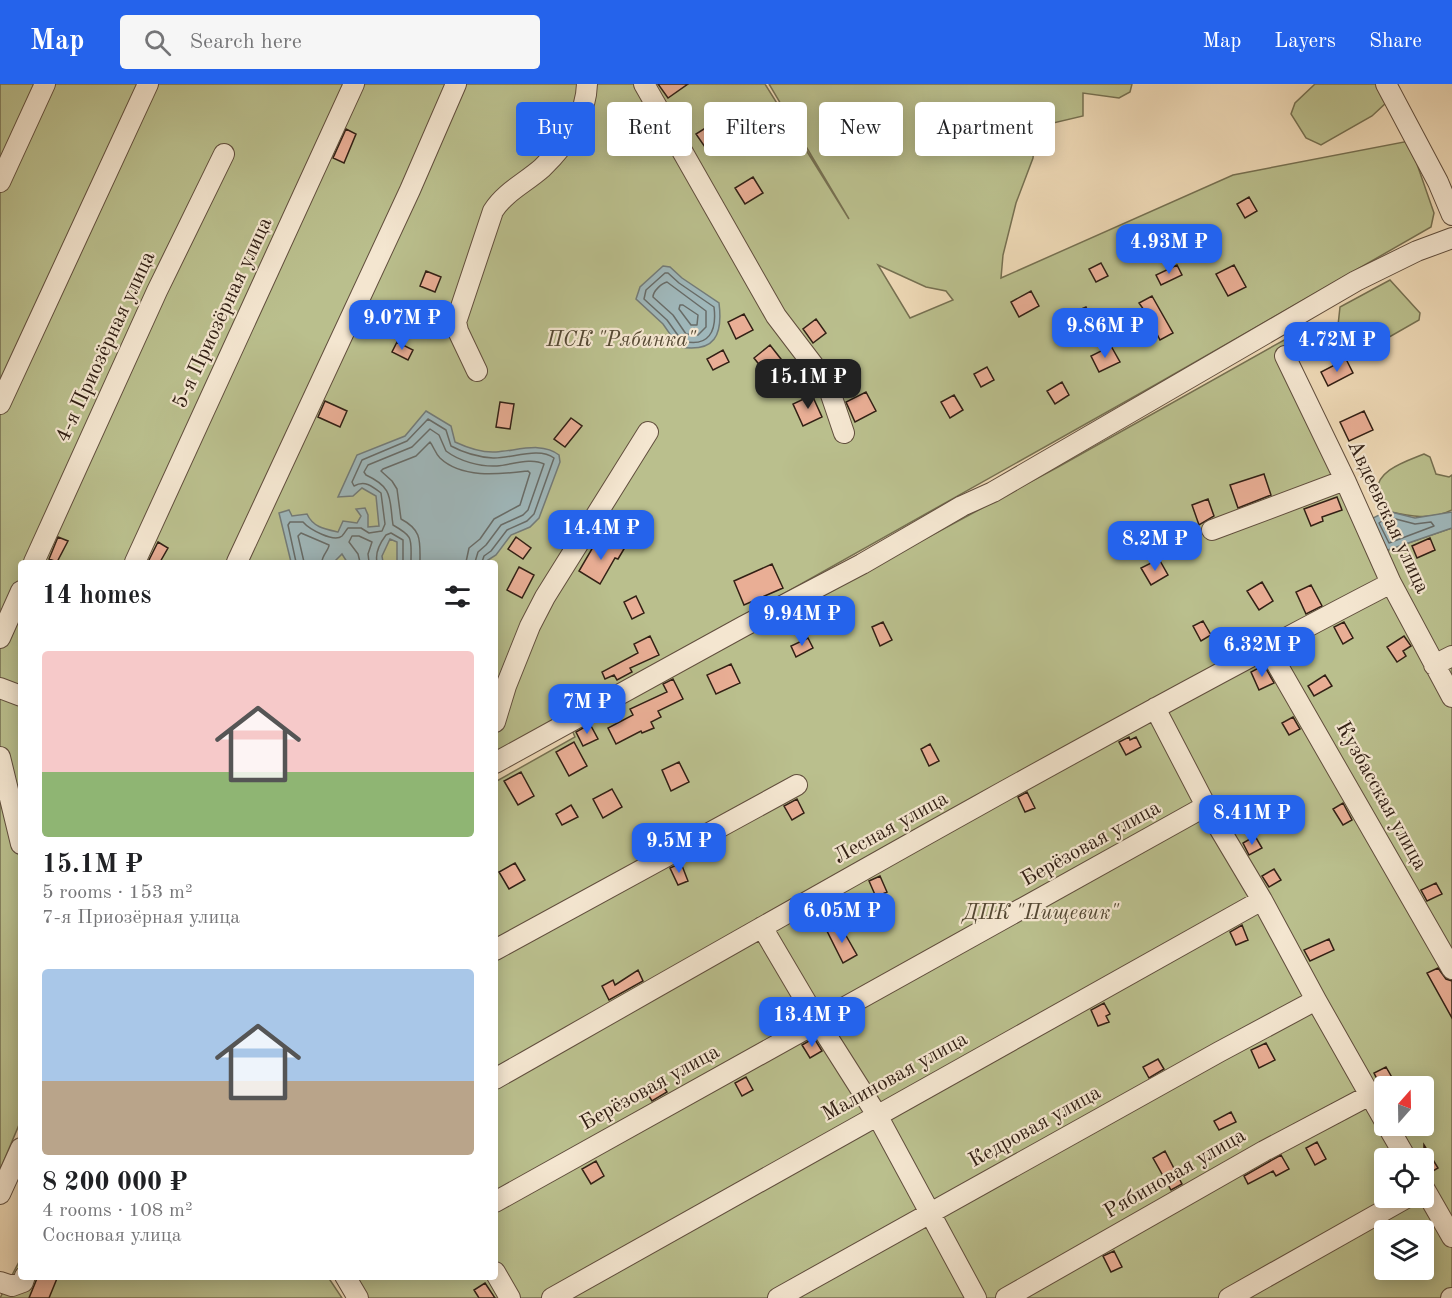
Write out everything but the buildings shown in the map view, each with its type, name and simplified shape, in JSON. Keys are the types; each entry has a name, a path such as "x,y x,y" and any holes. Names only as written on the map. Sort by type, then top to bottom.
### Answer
{"street":[{"path":"0,182 45,84"},
{"path":"0,404 148,84"},
{"name":"5-я Приозёрная улица","path":"136,560 354,84"},
{"path":"238,560 410,190 456,84"},
{"path":"477,371 456,322 494,211 500,200 542,168 578,124 587,84"},
{"path":"644,84 776,316 827,383 844,433"},
{"path":"1386,84 1438,182 1452,215"},
{"name":"4-я Приозёрная улица","path":"35,560 157,291 224,154"},
{"path":"498,761 862,564 963,506 993,492 1356,281 1417,250 1452,238"},
{"name":"Авдеевская улица","path":"1285,356 1345,480 1391,583 1452,696"},
{"path":"498,712 506,686 535,616 648,432"},
{"path":"1212,530 1345,480"},
{"name":"Лесная улица","path":"498,1077 1155,708 1391,583"},
{"path":"0,638 18,598"},
{"name":"Кузбасская улица","path":"1267,647 1452,969"},
{"path":"1434,665 1452,656"},
{"path":"0,688 18,695"},
{"path":"1155,708 1206,806 1262,900 1374,1102"},
{"path":"0,758 18,832"},
{"path":"498,948 797,785"},
{"name":"Берёзовая улица","path":"498,1200 1206,806"},
{"name":"Малиновая улица","path":"552,1298 1262,900"},
{"path":"762,927 818,1022 877,1115 976,1298"},
{"name":"Кедровая улица","path":"778,1298 1316,1000"},
{"name":"Рябиновая улица","path":"1006,1298 1264,1151 1370,1095"},
{"path":"6,1187 18,1156"},
{"path":"1434,1206 1452,1237"},
{"path":"1229,1298 1389,1208"},
{"path":"498,1277 510,1298"},
{"path":"0,1282 12,1286 23,1280"},
{"path":"347,1280 358,1298"}],"green space":[{"name":"ПСК \"Рябинка\"","path":"0,84 765,84 776,102 704,102 704,156 807,156 807,152 849,219 807,148 807,102 780,102 769,84 1132,84 1130,92 1119,98 1083,93 1083,116 1055,123 1055,102 915,102 915,156 1033,156 1016,203 1003,255 1001,278 1233,175 1409,141 1434,213 1431,227 498,754 498,560 18,560 18,1127 0,1170","holes":["878,265 926,287 946,291 953,300 910,318"]},
{"path":"1315,84 1379,84 1388,101 1372,116 1321,145 1306,138 1291,114 1295,103"},
{"path":"1390,280 1420,313 1419,320 1351,359 1335,353 1340,307"},
{"name":"ДПК \"Пищевик\"","path":"1286,339 1385,551 1452,528 1452,1298 358,1298 347,1280 498,1280 498,780 575,737 572,730 1058,467"},
{"path":"1424,454 1430,457 1436,474 1449,477 1452,475 1452,510 1436,516 1411,516 1387,511 1378,494 1381,479 1393,468"},
{"path":"18,1264 18,1280 330,1280 342,1298 0,1298"}],"water":[{"path":"663,266 670,267 719,303 718,333 709,344 691,348 679,347 663,324 636,299 640,287"},
{"path":"426,411 451,426 455,442 470,448 491,452 545,448 559,455 560,462 539,518 530,527 511,535 496,555 488,560 397,560 397,542 390,539 382,556 383,560 346,560 342,554 336,560 291,560 279,513 289,510 292,516 307,514 316,525 338,532 343,521 357,523 361,516 356,509 365,508 368,515 368,527 379,526 376,496 362,488 353,496 338,497 357,455 405,436"},
{"path":"1387,511 1415,518 1452,512 1452,528 1385,551 1371,519"}]}
